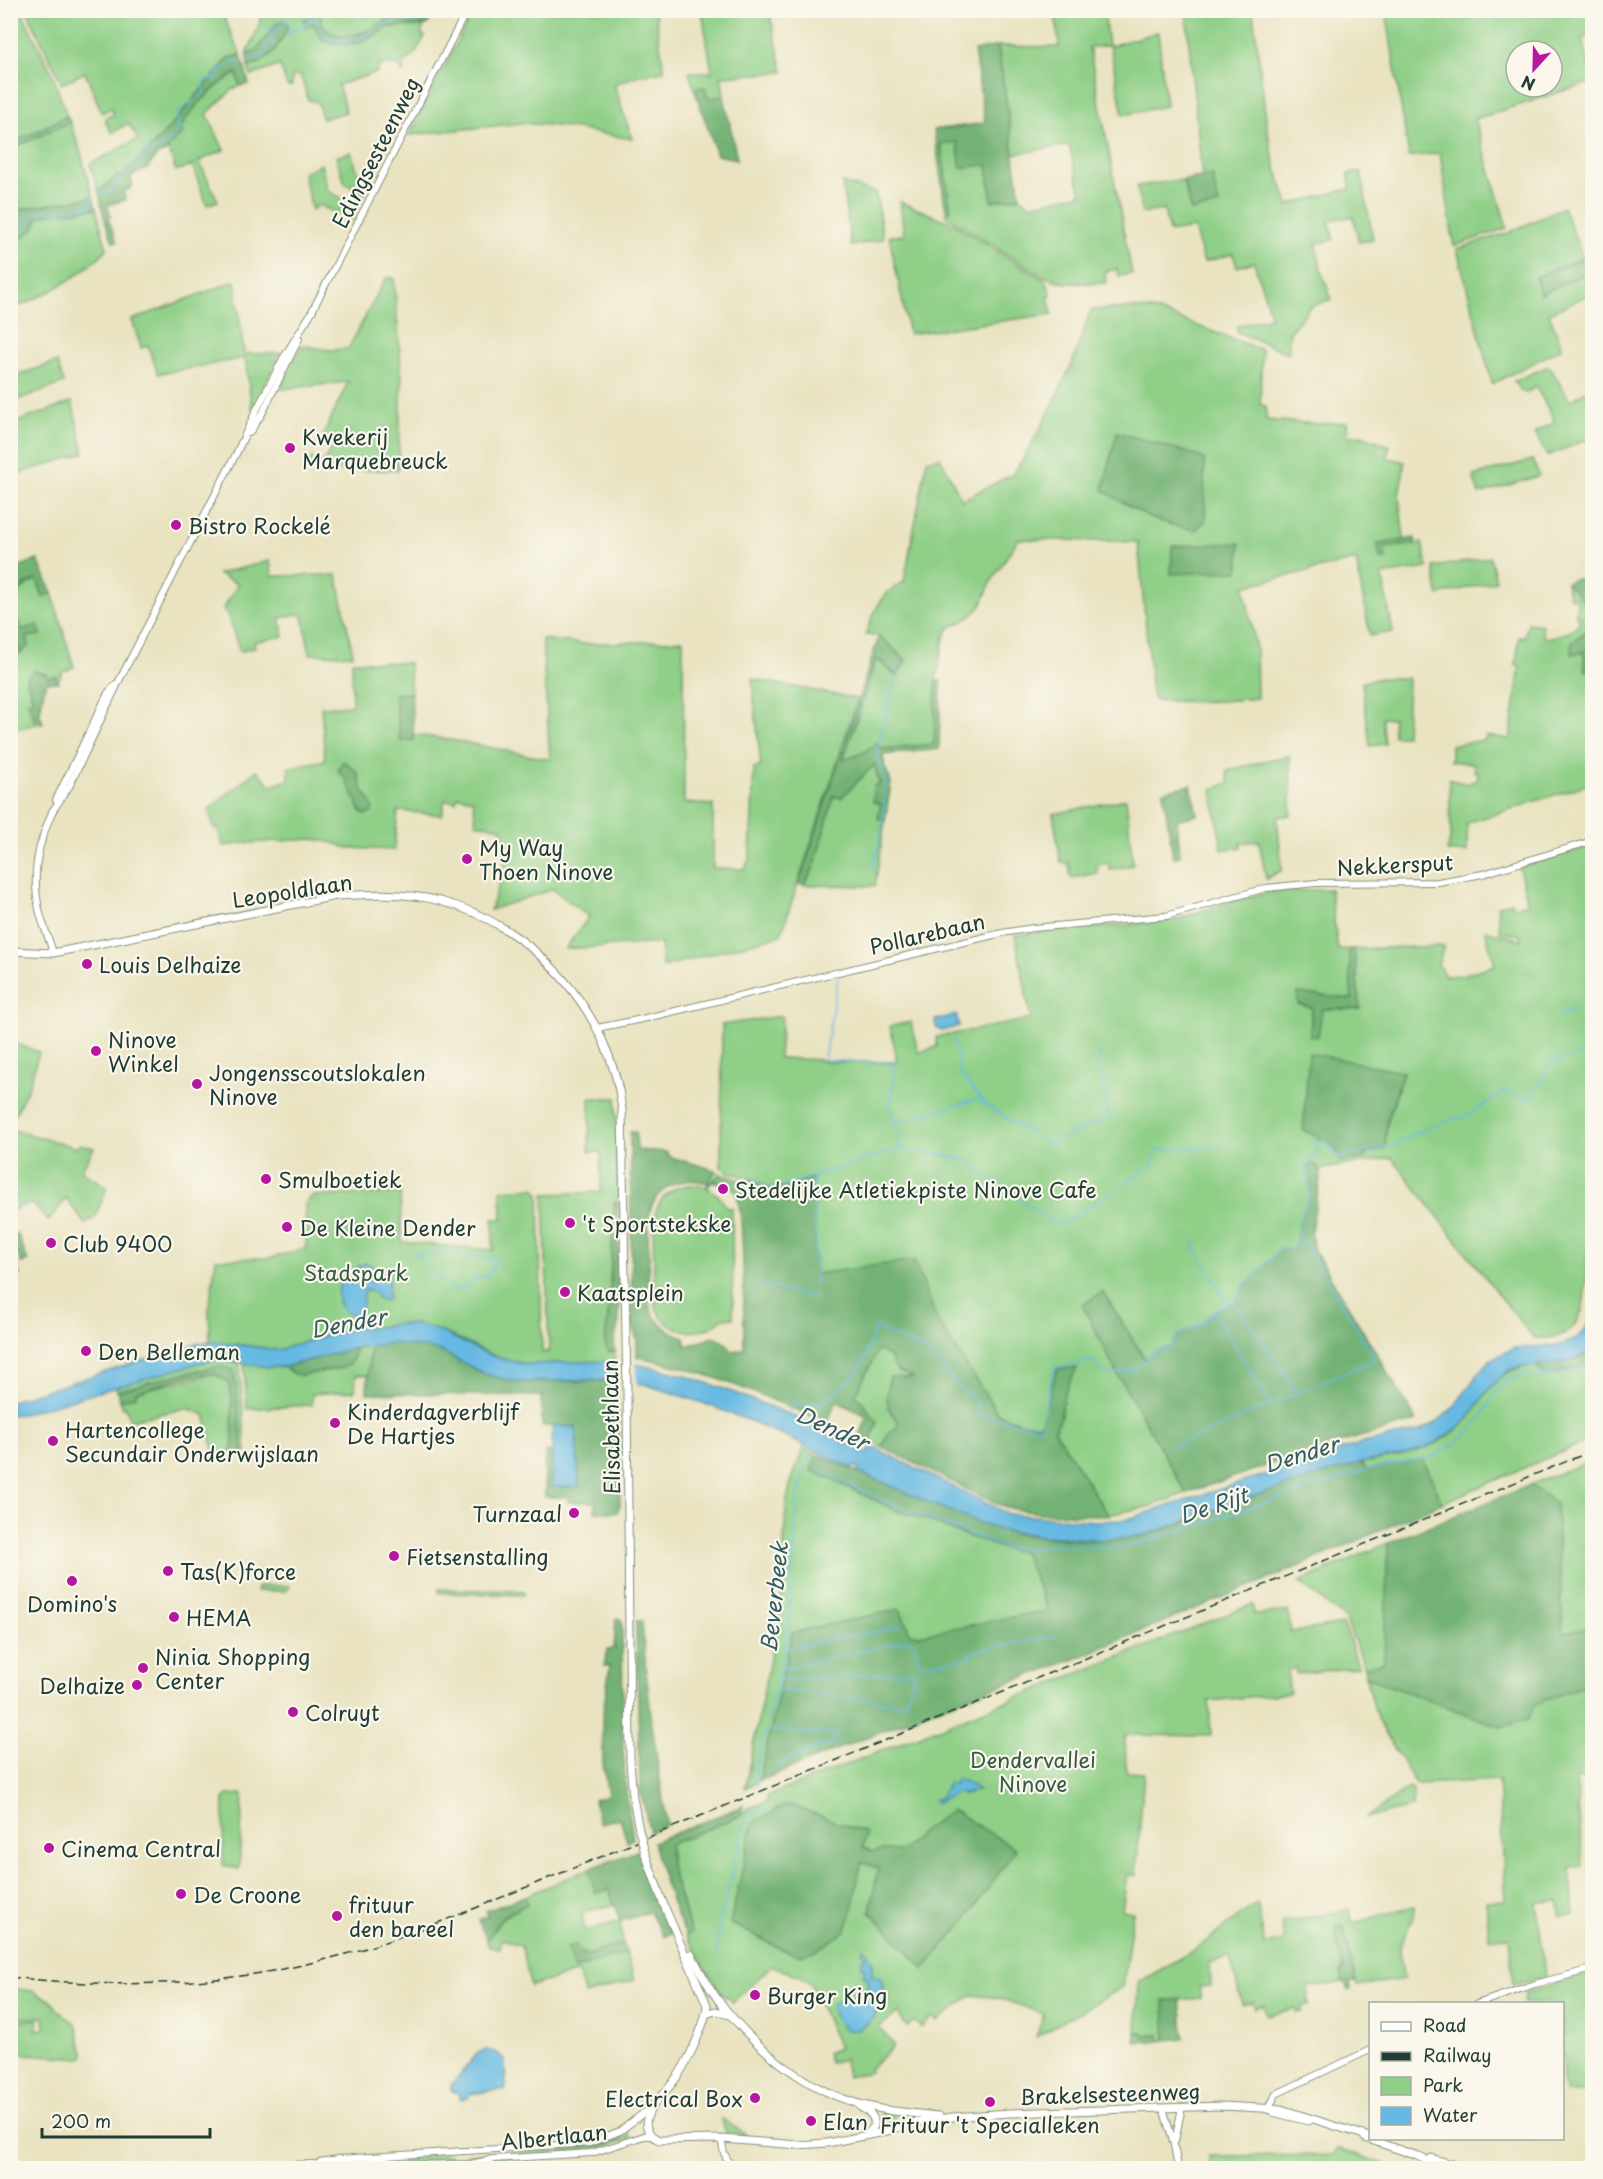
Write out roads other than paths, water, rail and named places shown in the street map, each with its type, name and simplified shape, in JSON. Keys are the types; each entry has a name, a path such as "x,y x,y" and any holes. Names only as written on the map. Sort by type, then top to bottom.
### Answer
{"main road":[{"name":"Edingsesteenweg","path":"53,953 38,907 35,880 43,831 52,812 70,785 120,679 237,454 262,414 467,10"},
{"name":"Nekkersput","path":"1266,888 1316,883 1438,882 1483,874 1593,841"},
{"name":"Pollarebaan","path":"597,1028 1002,933 1166,916 1266,888"},
{"name":"Leopoldlaan","path":"10,951 53,953 336,896 410,895 468,910 494,923 534,950 566,980 597,1028"},
{"name":"Elisabethlaan","path":"597,1028 613,1063 620,1091 621,1109 627,1393 630,1761 633,1798 645,1853 663,1903 677,1931"},
{"path":"677,1931 706,2001 706,2014 714,2011 730,2015"},
{"path":"677,1931 717,1999 730,2015 766,2052 823,2090 853,2102 871,2114 874,2118 874,2126 867,2135"},
{"path":"1483,2002 1535,1984 1593,1969"},
{"name":"Albertlaan","path":"311,2164 338,2159 590,2143 620,2131 652,2107 679,2075 706,2014"},
{"path":"1268,2110 1276,2094 1369,2051"},
{"name":"Brakelsesteenweg","path":"853,2102 897,2112 953,2117"},
{"name":"Brakelsesteenweg","path":"721,2139 799,2145 827,2143 916,2122 953,2117 1222,2106 1287,2111 1369,2137"},
{"path":"652,2107 646,2121 652,2136"},
{"path":"1174,2145 1182,2107"},
{"path":"1163,2108 1174,2145 1178,2169"},
{"name":"Brakelsesteenweg","path":"1268,2110 1369,2140"},
{"name":"Albertlaan","path":"227,2169 311,2164 460,2165 493,2159 592,2153 644,2136 652,2136 659,2140 721,2139"},
{"path":"721,2139 724,2153 732,2169"},
{"name":"Brakelsesteenweg","path":"1369,2140 1415,2156 1443,2169"},
{"name":"Brakelsesteenweg","path":"1379,2140 1466,2169"},
{"path":"460,2165 457,2156 464,2152"}],"water":[{"path":"956,1015 959,1026 942,1031 936,1027 935,1020"},
{"path":"366,1263 375,1268 369,1281 372,1283 386,1270 389,1271 388,1297 386,1301 378,1299 373,1292 365,1290 362,1309 359,1315 353,1315 344,1310 338,1302 338,1291 348,1275"},
{"path":"1592,1321 1592,1351 1556,1364 1509,1370 1488,1390 1468,1419 1455,1431 1428,1447 1407,1454 1361,1463 1251,1497 1149,1534 1102,1540 1000,1530 858,1472 859,1468 854,1466 852,1468 753,1422 644,1384 597,1380 517,1382 485,1374 438,1350 393,1343 355,1348 284,1367 268,1367 223,1360 207,1361 22,1414 11,1415 11,1401 196,1344 210,1341 279,1350 335,1332 361,1327 364,1329 410,1324 438,1331 504,1360 527,1364 607,1362 633,1364 657,1368 706,1382 825,1429 824,1433 867,1453 870,1448 877,1449 1008,1514 1096,1521 1125,1520 1363,1443 1421,1431 1454,1407 1490,1360 1514,1348 1561,1345 1572,1341 1580,1336"},
{"path":"552,1426 576,1427 579,1487 552,1487"},
{"path":"956,1779 979,1790 965,1794 957,1793 936,1803 934,1799 940,1798 948,1784 954,1784"},
{"path":"864,1948 872,1961 872,1976 881,1978 883,1989 889,1997 866,2025 859,2030 848,2030 840,2025 831,2007 835,2001 850,1999 858,1995 869,1984 867,1977 863,1976 865,1970 862,1960 865,1958 862,1952"},
{"path":"486,2050 496,2052 505,2060 506,2089 470,2094 468,2098 460,2099 459,2094 451,2090 451,2085 478,2053"}],"waterway":[{"path":"250,61 265,55 266,45 273,43 274,38 267,31 277,30 285,20 289,23 288,32 291,35 294,28 303,28 309,18 315,19 323,36 342,43 353,37 357,41 378,27 395,20 420,22 432,10"},
{"path":"100,194 112,190 119,179 137,164 143,152 164,145 180,132 176,113 203,94 206,79 217,78 218,67 225,69 231,64 240,62"},
{"path":"10,236 12,231 23,234 28,227 25,220 45,210 55,213 91,206 92,196"},
{"path":"873,868 882,828 886,779 876,752 899,665"},
{"path":"838,977 824,1060 895,1064 890,1106 899,1137 899,1149"},
{"path":"1561,1015 1592,1001"},
{"path":"894,1123 980,1098 960,1074 954,1038"},
{"name":"Dender","path":"788,1414 792,1405 816,1404 825,1401 852,1377 866,1356 875,1327 928,1352 960,1388 977,1402 979,1415 1041,1427 1054,1368 1089,1360 1101,1372 1118,1373 1134,1369 1155,1351 1171,1346 1178,1335 1202,1324 1215,1310 1234,1303 1244,1286 1282,1248 1290,1250 1297,1241 1299,1222 1309,1200 1311,1190 1306,1167 1319,1149 1314,1144 1314,1140 1325,1140 1340,1158 1398,1144 1410,1136 1455,1118 1465,1117 1503,1092 1517,1095 1526,1101 1544,1080 1546,1067 1579,1055 1592,1047"},
{"path":"980,1098 986,1105 1050,1145 1108,1117 1098,1049"},
{"path":"752,1181 768,1188 780,1187 898,1149 949,1156 967,1161 1023,1202 1060,1225 1151,1166 1158,1150 1222,1146"},
{"path":"758,1283 814,1298 816,1274 813,1178"},
{"path":"10,1214 21,1205 29,1205"},
{"path":"1167,1449 1376,1359 1305,1243 1297,1237"},
{"path":"1193,1244 1229,1305"},
{"path":"415,1252 481,1257 497,1260 489,1275 476,1276 466,1287 451,1289 442,1279 434,1279 425,1262 415,1252"},
{"path":"1235,1302 1297,1392"},
{"path":"1213,1311 1271,1403"},
{"name":"De Rijt","path":"817,1470 900,1508 1008,1549 1055,1545 1116,1548 1142,1543 1366,1470 1431,1457 1452,1446 1469,1432 1483,1415 1497,1390 1509,1379 1523,1375 1560,1374 1592,1364"},
{"name":"Beverbeek","path":"804,1470 812,1461 807,1444"},
{"name":"Beverbeek","path":"768,1721 788,1633 798,1497 804,1475"},
{"path":"786,1648 900,1627"},
{"path":"780,1669 910,1640 913,1641 920,1664 970,1658 973,1651 1057,1636"},
{"path":"775,1689 904,1704 916,1672 777,1680"},
{"name":"Beverbeek","path":"757,1785 757,1764 766,1730"},
{"path":"765,1731 837,1735 835,1742 777,1764 781,1771"},
{"name":"Beverbeek","path":"716,1956 721,1916 746,1818 765,1806"}],"railway":[{"path":"10,1977 130,1984 209,1980 288,1968 384,1942 478,1907 1592,1451"}],"place":[{"name":"Kwekerij Marquebreuck","path":"290,448"},
{"name":"Bistro Rockelé","path":"176,525"},
{"name":"My Way Thoen Ninove","path":"467,859"},
{"name":"Louis Delhaize","path":"87,964"},
{"name":"Ninove Winkel","path":"96,1051"},
{"name":"Jongensscoutslokalen Ninove","path":"197,1084"},
{"name":"Smulboetiek","path":"266,1179"},
{"name":"Stedelijke Atletiekpiste Ninove Cafe","path":"723,1189"},
{"name":"'t Sportstekske","path":"570,1223"},
{"name":"De Kleine Dender","path":"287,1227"},
{"name":"Club 9400","path":"51,1243"},
{"name":"Kaatsplein","path":"565,1292"},
{"name":"Den Belleman","path":"86,1351"},
{"name":"Kinderdagverblijf De Hartjes","path":"335,1423"},
{"name":"Hartencollege Secundair Onderwijslaan","path":"53,1441"},
{"name":"Turnzaal","path":"574,1513"},
{"name":"Fietsenstalling","path":"394,1556"},
{"name":"Tas(K)force","path":"168,1571"},
{"name":"Domino's","path":"72,1581"},
{"name":"HEMA","path":"174,1617"},
{"name":"Ninia Shopping Center","path":"143,1668"},
{"name":"Delhaize","path":"137,1685"},
{"name":"Colruyt","path":"293,1712"},
{"name":"Cinema Central","path":"49,1848"},
{"name":"De Croone","path":"181,1894"},
{"name":"frituur den bareel","path":"337,1916"},
{"name":"Burger King","path":"755,1995"},
{"name":"Electrical Box","path":"755,2098"},
{"name":"Frituur 't Specialleken","path":"990,2102"},
{"name":"Elan","path":"811,2121"}],"park label":[{"name":"Stadspark","path":"356,1272"},
{"name":"Dendervallei Ninove","path":"1033,1771"}]}
